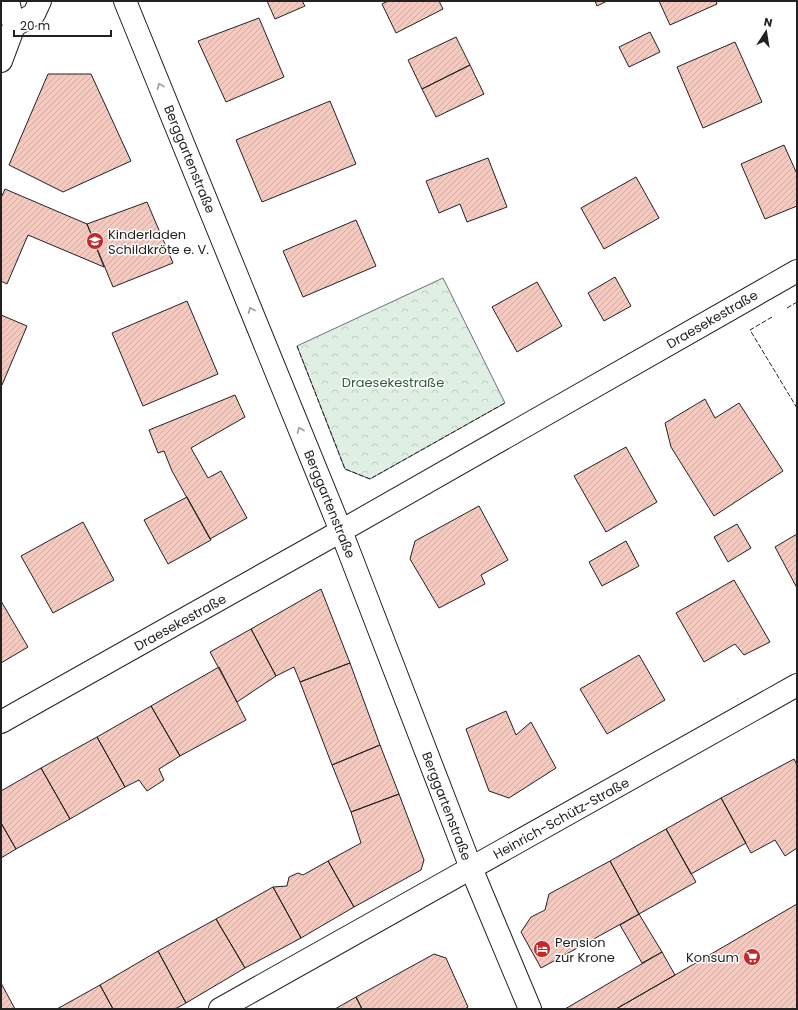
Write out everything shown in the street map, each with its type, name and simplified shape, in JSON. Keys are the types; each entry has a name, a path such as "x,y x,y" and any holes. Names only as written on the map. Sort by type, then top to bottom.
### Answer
{"street":[{"path":"1,61 14,26 8,1"},
{"path":"14,26 34,14 40,1"},
{"name":"Berggartenstraße","path":"125,1 341,531 471,868 530,1009"},
{"name":"Draesekestraße","path":"1,722 341,531 797,271"},
{"name":"Heinrich-Schütz-Straße","path":"220,1009 797,685"}],"green space":[{"name":"Draesekestraße","path":"443,278 505,403 370,479 345,469 297,346"}],"building":[{"path":"267,1 302,1 305,6 275,19"},
{"path":"388,1 439,1 443,9 396,33 382,4"},
{"path":"595,1 607,1 597,6"},
{"path":"659,1 716,1 717,4 670,25"},
{"path":"259,18 284,77 226,102 198,41"},
{"path":"650,32 660,52 629,67 619,47"},
{"path":"456,37 470,65 422,89 408,60"},
{"path":"735,42 762,102 703,128 677,67"},
{"path":"470,65 484,94 436,117 422,89"},
{"path":"48,74 91,74 131,161 63,192 9,165"},
{"path":"330,101 356,164 262,202 236,140"},
{"path":"784,145 797,174 797,206 765,219 741,164"},
{"path":"488,158 507,207 467,222 460,204 439,213 426,181"},
{"path":"636,177 659,218 604,249 581,208"},
{"path":"5,189 87,224 104,267 28,235 7,284 1,281 1,198"},
{"path":"147,202 173,263 113,287 87,224"},
{"path":"356,220 376,266 303,297 283,251"},
{"path":"615,277 631,306 604,321 588,293"},
{"path":"537,282 562,326 517,352 492,307"},
{"path":"187,301 218,374 143,406 112,333"},
{"path":"1,315 27,326 2,385 1,385"},
{"path":"235,395 245,417 191,448 208,478 221,471 247,518 210,539 172,471 164,451 158,453 149,430"},
{"path":"705,399 715,418 739,403 783,471 714,516 671,447 665,423"},
{"path":"626,447 657,502 606,532 574,476"},
{"path":"187,497 211,540 168,564 144,520"},
{"path":"479,506 508,560 481,575 485,584 439,608 410,559 415,541"},
{"path":"83,522 114,580 53,613 21,556"},
{"path":"737,524 751,548 728,562 714,537"},
{"path":"797,534 797,588 775,547"},
{"path":"626,541 639,566 602,586 589,562"},
{"path":"734,580 770,642 744,655 735,644 704,662 676,613"},
{"path":"321,589 350,663 300,682 294,667 276,676 251,629"},
{"path":"1,601 28,647 1,663"},
{"path":"251,629 276,676 237,702 210,652"},
{"path":"639,655 665,700 607,734 580,689"},
{"path":"350,663 380,745 332,765 300,682"},
{"path":"219,667 246,720 180,756 151,706"},
{"path":"151,706 180,756 159,769 164,780 147,791 139,780 125,787 97,737"},
{"path":"506,711 516,735 531,722 556,768 509,798 489,791 466,729"},
{"path":"97,737 125,787 70,819 41,768"},
{"path":"380,745 399,794 351,812 332,765"},
{"path":"794,759 797,765 797,848 785,856 775,840 751,853 721,798"},
{"path":"41,768 70,819 16,849 1,823 1,791"},
{"path":"399,794 424,860 421,870 354,907 328,861 361,843 351,812"},
{"path":"721,798 746,843 691,874 666,829"},
{"path":"1,823 16,849 1,858"},
{"path":"666,829 696,882 639,914 610,861"},
{"path":"328,861 354,907 301,938 273,887 287,886 289,877 298,873 303,875"},
{"path":"610,861 639,914 541,968 521,932 531,917 545,910 549,894"},
{"path":"273,887 301,938 245,968 216,919"},
{"name":"Konsum","path":"797,904 797,1009 616,1009 675,975"},
{"path":"639,914 662,952 642,963 620,925"},
{"path":"216,919 245,968 186,1003 158,951"},
{"path":"158,951 186,1003 175,1009 113,1009 100,985"},
{"path":"662,952 675,975 616,1009 565,1009"},
{"path":"434,954 446,958 468,1007 465,1009 362,1009 356,997"},
{"path":"1,983 15,1009 1,1009"},
{"path":"100,985 113,1009 57,1009"},
{"path":"356,997 362,1009 335,1009"}],"fence":[{"path":"787,308 797,302"},
{"path":"772,317 750,330 797,408"},
{"path":"297,346 345,469 370,479 505,403"}],"place":[{"name":"Kinderladen Schildkröte e. V.","path":"95,241"},
{"name":"Pension zur Krone","path":"542,949"},
{"name":"Konsum","path":"752,957"}]}
